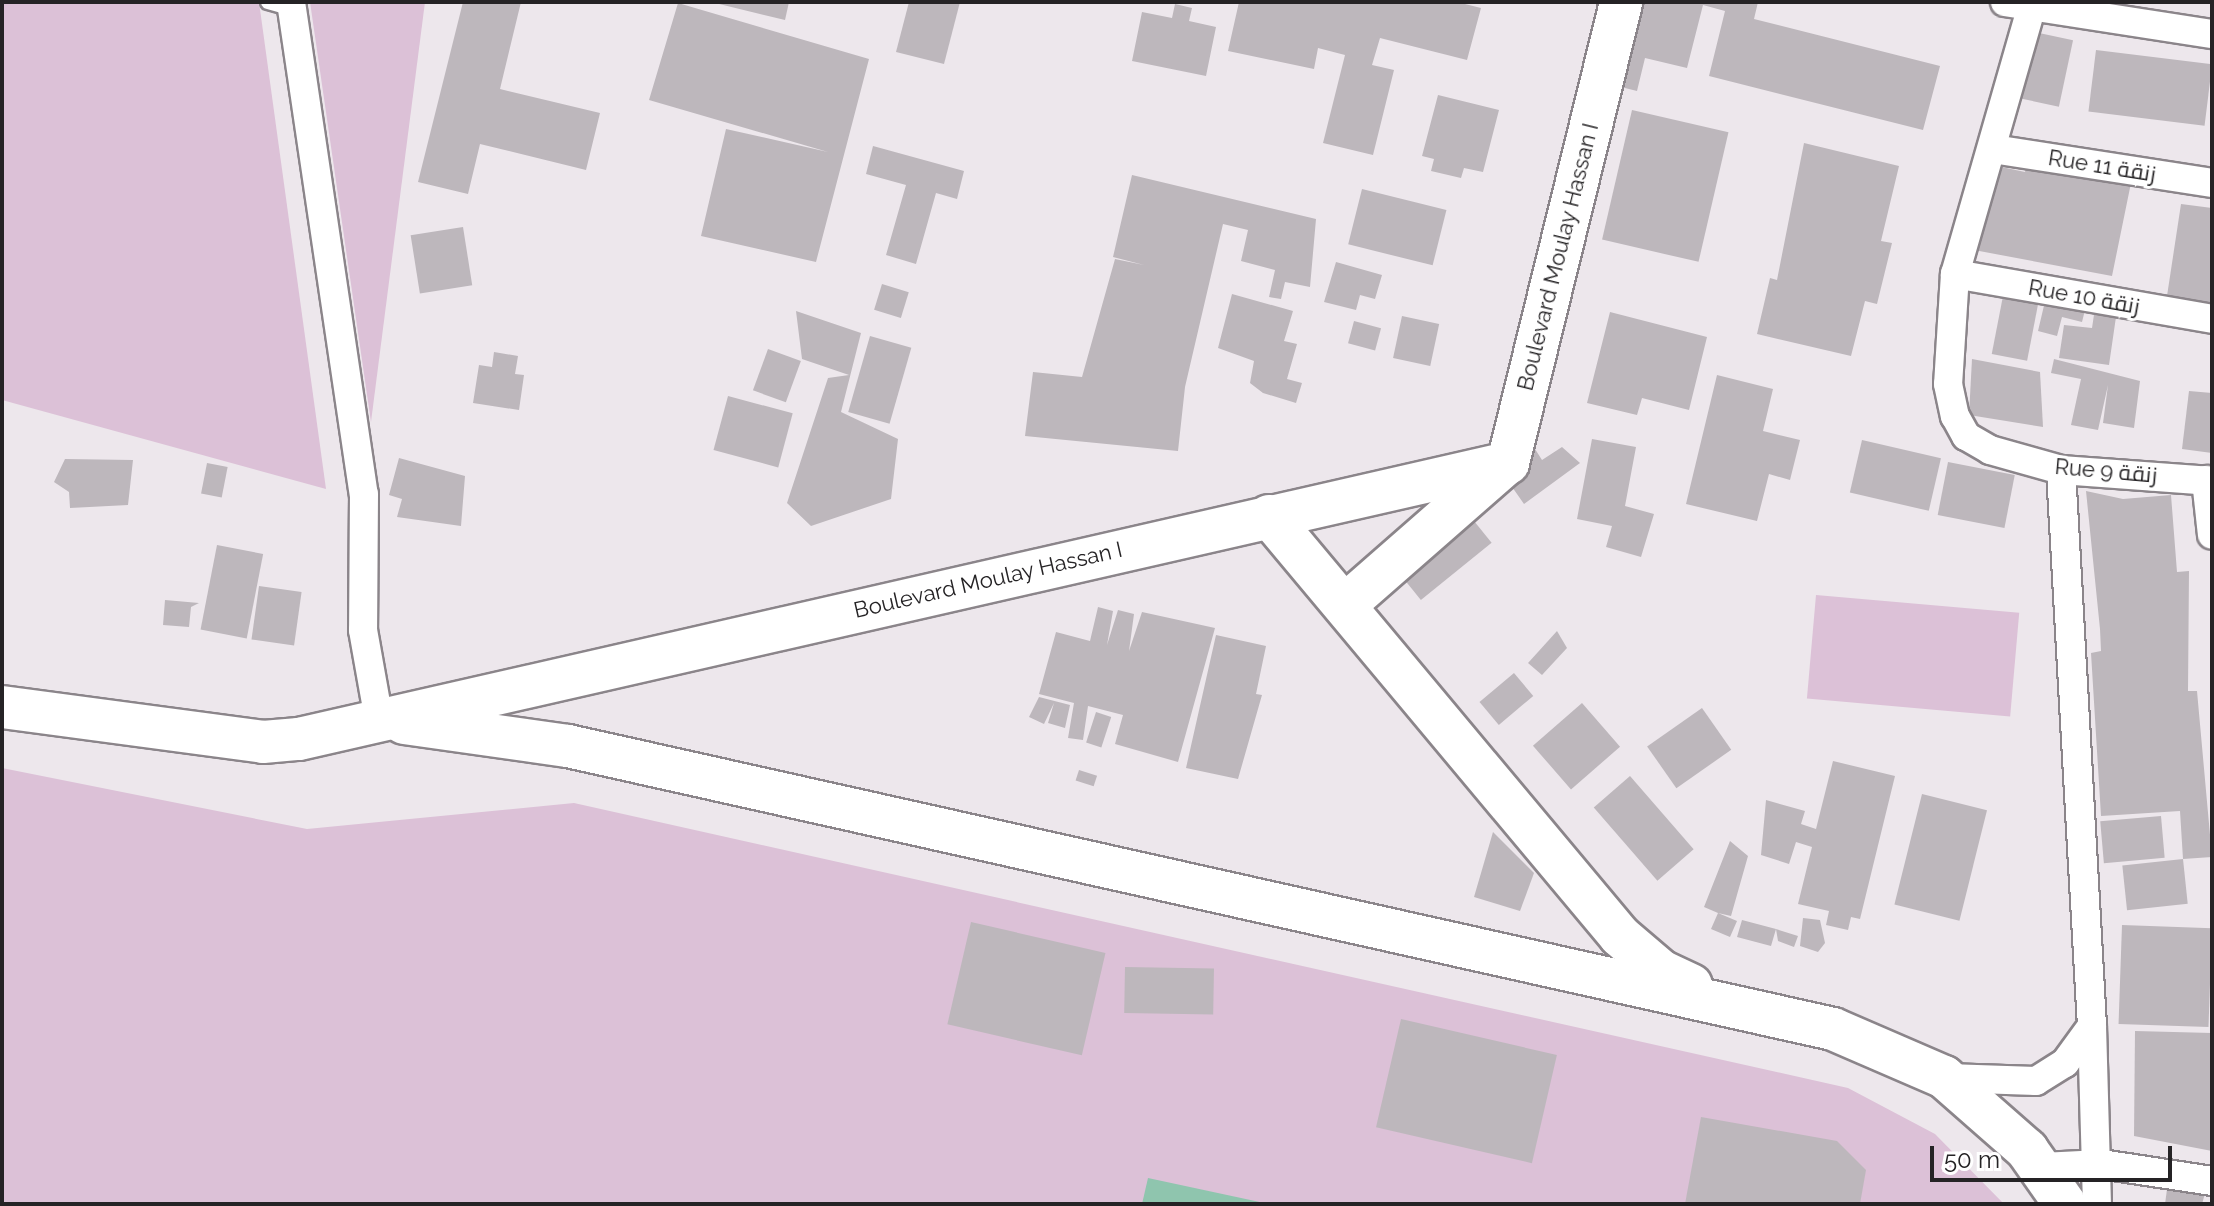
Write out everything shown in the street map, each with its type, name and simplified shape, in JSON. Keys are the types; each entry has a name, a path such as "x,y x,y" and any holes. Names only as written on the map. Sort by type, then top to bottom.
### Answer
{"street":[{"name":"Boulevard Moulay Hassan I","path":"2,707 263,742 379,720 1508,463 1621,2"},
{"path":"284,4 364,494 363,630 379,720 568,746 1740,1007 1890,1049 1944,1077 2042,1167 2065,1204"},
{"path":"1955,274 1993,149 2018,5 2212,34"},
{"name":"Rue 11 زنقة","path":"1993,149 2212,183"},
{"name":"Rue 10 زنقة","path":"1955,274 2212,319"},
{"name":"Rue 9 زنقة","path":"1955,274 1948,384 1966,436 2061,470 2209,480"},
{"path":"1345,605 1508,463"},
{"path":"2061,470 2101,1164 2097,1204"},
{"path":"2209,480 2212,535"},
{"path":"1269,516 1620,936 1661,971 1740,1007"},
{"path":"1944,1077 2001,1086 2036,1081 2065,1063 2092,1026"},
{"path":"2042,1167 2101,1164 2212,1181"}],"shaded area":[{"path":"2,2 259,2 326,489 2,400"},
{"path":"310,2 425,2 371,422"},
{"path":"1816,595 2019,613 2010,716 1807,699"},
{"path":"2,768 307,829 574,803 1848,1088 1935,1134 2004,1204 2,1204"},
{"path":"1148,1178 1269,1204 1142,1204"}],"building":[{"path":"463,2 521,2 500,89 600,113 586,170 480,144 468,194 418,182"},
{"path":"711,2 789,2 785,20"},
{"path":"909,2 960,2 944,64 896,52"},
{"path":"1239,2 1457,2 1481,8 1467,60 1380,38 1372,65 1394,70 1373,155 1323,143 1345,55 1318,48 1314,69 1228,51"},
{"path":"1638,2 1758,2 1754,19 1940,66 1923,130 1709,76 1725,11 1703,5 1687,68 1645,58 1637,91 1617,86"},
{"path":"678,3 869,59 816,262 701,236 726,129 828,152 649,100"},
{"path":"1175,4 1192,8 1189,21 1216,27 1206,76 1132,61 1142,12 1172,18"},
{"path":"2030,31 2073,40 2059,107 2016,98"},
{"path":"2096,50 2212,64 2205,126 2088,112"},
{"path":"1438,95 1499,110 1483,172 1464,168 1461,178 1431,171 1434,159 1422,156"},
{"path":"1632,110 1728,132 1699,262 1602,240"},
{"path":"1804,143 1899,166 1881,241 1892,243 1877,304 1865,301 1851,356 1757,334 1770,278 1777,280"},
{"path":"873,146 964,171 957,199 936,193 916,264 886,255 906,185 866,174"},
{"path":"2029,157 2132,178 2112,276 1974,250 1992,165 2025,172"},
{"path":"1132,175 1316,219 1310,287 1285,282 1281,299 1269,297 1275,270 1241,261 1248,230 1223,224 1185,387 1178,451 1025,436 1033,372 1082,377 1115,259 1144,265 1113,257"},
{"path":"1362,189 1446,210 1433,265 1348,244"},
{"path":"2181,204 2212,208 2212,303 2167,296"},
{"path":"463,227 472,285 420,294 411,235"},
{"path":"1336,262 1382,275 1375,299 1360,295 1356,310 1324,302"},
{"path":"882,284 909,292 901,318 874,310"},
{"path":"1232,294 1293,311 1284,341 1297,344 1287,379 1302,383 1296,403 1263,393 1250,383 1254,361 1218,348"},
{"path":"2003,296 2038,303 2027,361 1992,354"},
{"path":"2046,297 2086,306 2082,322 2062,317 2057,336 2038,331"},
{"path":"2095,308 2117,310 2109,365 2059,358 2064,325 2092,328"},
{"path":"796,311 861,333 841,412 898,439 891,499 811,526 787,503 828,378 849,375 802,359"},
{"path":"1610,312 1707,337 1689,410 1642,398 1637,415 1587,403"},
{"path":"1402,316 1439,324 1430,366 1393,358"},
{"path":"1354,321 1381,328 1375,350 1348,343"},
{"path":"870,336 911,348 890,424 848,412"},
{"path":"768,349 801,361 786,402 753,390"},
{"path":"494,352 518,356 515,374 524,375 519,410 473,403 479,365 492,367"},
{"path":"1972,359 2040,372 2043,427 1969,415"},
{"path":"2054,359 2140,381 2134,428 2103,423 2108,385 2098,430 2071,425 2081,379 2051,373"},
{"path":"1717,375 1773,389 1763,431 1800,440 1790,480 1769,474 1757,521 1686,504"},
{"path":"2189,391 2212,393 2212,453 2182,449"},
{"path":"728,396 793,413 778,467 714,450"},
{"path":"1592,439 1636,447 1625,506 1654,514 1641,557 1606,547 1612,526 1577,519"},
{"path":"1862,440 1941,458 1929,511 1850,493"},
{"path":"1562,447 1580,463 1524,504 1503,474 1535,449 1542,460"},
{"path":"399,458 465,476 461,526 397,517 402,499 389,495"},
{"path":"65,459 133,460 128,505 70,508 69,492 54,482"},
{"path":"1948,462 2015,475 2004,528 1938,515"},
{"path":"207,463 228,467 222,497 201,493"},
{"path":"2086,491 2123,499 2171,495 2177,572 2189,571 2188,691 2197,691 2212,857 2183,859 2180,811 2101,816 2091,653 2101,651 2100,629"},
{"path":"1474,521 1492,543 1421,600 1403,578"},
{"path":"217,545 263,554 247,638 201,629"},
{"path":"259,586 302,592 294,645 251,639"},
{"path":"165,600 199,603 191,607 189,627 163,625"},
{"path":"1098,607 1113,611 1107,645 1118,610 1134,614 1129,651 1142,612 1215,628 1178,762 1115,744 1123,715 1088,706 1083,740 1068,738 1074,703 1039,694 1056,632 1090,641"},
{"path":"1557,631 1567,648 1542,675 1528,663"},
{"path":"1216,635 1266,646 1256,694 1262,695 1238,779 1186,768"},
{"path":"1514,673 1533,696 1499,725 1480,702"},
{"path":"1039,697 1070,705 1065,728 1048,723 1054,703 1044,724 1029,717"},
{"path":"1582,703 1620,747 1571,789 1533,746"},
{"path":"1702,708 1731,750 1676,788 1647,746"},
{"path":"1096,712 1111,717 1101,747 1086,742"},
{"path":"1833,761 1895,776 1860,919 1851,917 1848,930 1826,925 1829,911 1798,904 1812,847 1796,842 1789,864 1761,855 1766,800 1805,811 1801,824 1816,829"},
{"path":"1079,770 1097,776 1094,786 1076,780"},
{"path":"1630,776 1694,849 1657,881 1594,807"},
{"path":"1922,794 1987,810 1959,921 1894,905"},
{"path":"2161,816 2165,858 2104,863 2100,821"},
{"path":"1493,832 1534,873 1520,911 1474,897"},
{"path":"1730,841 1748,856 1731,916 1704,907"},
{"path":"2183,859 2188,904 2127,910 2122,865"},
{"path":"1718,913 1737,921 1730,937 1711,929"},
{"path":"1803,918 1820,920 1825,943 1818,952 1800,946"},
{"path":"1742,920 1776,929 1771,946 1737,937"},
{"path":"971,922 1105,953 1082,1055 947,1024"},
{"path":"2122,925 2212,928 2208,1027 2119,1024"},
{"path":"1776,929 1798,936 1794,947 1778,941"},
{"path":"1125,967 1214,969 1213,1015 1124,1013"},
{"path":"1401,1019 1557,1055 1532,1163 1376,1127"},
{"path":"2135,1031 2212,1033 2212,1151 2134,1136"},
{"path":"1701,1117 1837,1141 1866,1170 1860,1204 1685,1204"},
{"path":"2168,1182 2206,1190 2202,1204 2165,1204"}]}
